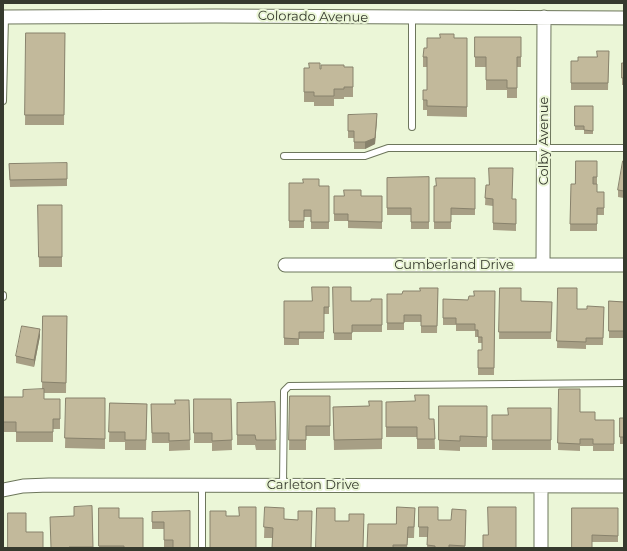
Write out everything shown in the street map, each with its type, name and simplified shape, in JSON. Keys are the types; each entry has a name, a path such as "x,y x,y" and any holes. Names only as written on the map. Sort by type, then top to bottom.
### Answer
{"street":[{"name":"Colorado Avenue","path":"4,17 216,10 412,18 624,18"},
{"name":"Colby Avenue","path":"543,265 544,18"},
{"name":"Cumberland Drive","path":"285,265 624,265"},
{"name":"Carleton Drive","path":"3,490 34,485 624,486"},
{"path":"541,486 541,548"}],"lane":[{"path":"3,101 4,17"},
{"path":"412,18 412,127"},
{"path":"284,156 365,156 388,148 624,148"},
{"path":"283,485 284,391 293,384 624,383"},
{"path":"202,485 202,548"}],"building":[{"path":"26,33 65,33 64,115 25,115"},
{"path":"440,34 454,34 454,38 467,38 467,107 427,106 427,100 423,100 423,90 427,90 427,57 423,57 424,48 427,48 427,38 440,38"},
{"path":"475,37 521,37 521,57 517,57 517,88 507,88 507,80 486,80 486,57 475,57"},
{"path":"597,51 609,51 608,83 571,83 571,61 578,61 578,57 597,57"},
{"path":"309,63 320,63 320,69 321,65 344,65 344,67 353,67 353,87 334,89 334,96 314,96 314,92 304,92 304,68 309,68"},
{"path":"622,63 624,63 624,78 622,78"},
{"path":"575,106 593,106 593,131 584,130 584,126 575,126"},
{"path":"377,114 375,138 365,142 354,142 354,131 348,131 348,115"},
{"path":"576,161 597,161 597,177 593,177 593,184 597,184 597,192 604,192 604,208 597,208 597,224 570,224 571,184 575,184"},
{"path":"624,161 624,191 618,190"},
{"path":"67,163 67,179 10,180 9,164"},
{"path":"489,168 513,168 512,199 516,199 516,224 493,223 493,199 485,198 486,185 489,185"},
{"path":"429,177 429,222 411,222 411,208 387,208 387,178"},
{"path":"436,178 475,178 475,209 451,208 451,222 434,222 434,186 436,186"},
{"path":"303,179 319,179 319,186 329,186 329,222 311,222 311,210 304,210 304,221 289,221 289,183 303,183"},
{"path":"344,190 361,190 361,196 382,196 382,222 348,221 348,214 334,214 334,196 344,196"},
{"path":"38,205 62,205 62,257 39,257"},
{"path":"312,287 329,287 329,307 324,307 324,332 299,332 299,339 284,338 284,301 312,301"},
{"path":"333,287 351,287 351,301 371,301 371,299 382,299 382,325 352,325 352,333 334,333"},
{"path":"420,288 438,288 437,326 421,326 421,315 404,315 404,323 387,323 387,294 402,294 403,291 420,291"},
{"path":"500,288 521,288 521,301 552,302 551,332 499,332"},
{"path":"558,288 577,288 577,309 587,309 587,306 604,307 603,338 586,338 586,342 557,341"},
{"path":"474,291 495,291 494,368 478,368 478,350 482,350 482,337 478,337 478,330 475,330 475,324 456,324 456,318 443,318 443,299 468,300 469,296 474,296"},
{"path":"609,301 624,302 624,331 609,331"},
{"path":"43,316 67,316 66,383 42,382"},
{"path":"22,326 40,329 34,360 16,356"},
{"path":"44,389 44,399 60,399 60,419 53,419 53,432 16,432 16,422 3,422 3,397 23,397 23,390"},
{"path":"559,389 580,389 580,412 595,412 595,420 614,420 614,444 593,444 593,439 580,439 580,444 558,443"},
{"path":"415,395 429,395 429,419 434,419 435,439 417,439 417,427 386,427 386,402 415,401"},
{"path":"290,396 330,396 330,426 306,426 306,440 289,440"},
{"path":"66,398 105,398 105,439 65,438"},
{"path":"194,399 231,399 232,440 212,441 212,433 194,433"},
{"path":"175,400 189,400 190,440 169,441 169,433 152,433 151,404 175,404"},
{"path":"369,401 382,401 382,439 334,440 333,407 369,406"},
{"path":"275,402 276,440 256,440 255,435 237,435 237,403"},
{"path":"110,403 147,404 146,440 125,440 125,432 109,432"},
{"path":"439,406 487,406 487,437 460,436 460,441 439,440"},
{"path":"508,408 551,408 551,440 492,440 492,415 508,415"},
{"path":"620,418 624,418 624,437 620,437"},
{"path":"92,506 93,547 51,548 50,517 74,516 74,507"},
{"path":"239,507 256,507 256,548 210,548 210,511 226,511 226,516 239,516"},
{"path":"265,507 284,508 284,519 298,520 298,511 312,511 311,548 272,548 273,528 264,527"},
{"path":"397,507 415,508 414,527 408,527 407,545 393,545 393,548 367,548 368,524 396,524"},
{"path":"419,507 438,507 438,520 451,520 452,509 466,510 465,546 449,545 449,548 435,548 435,546 427,545 428,527 419,527"},
{"path":"488,507 516,507 516,548 483,548 483,535 488,535"},
{"path":"99,508 119,508 119,518 143,518 143,548 99,546"},
{"path":"317,508 335,508 335,521 349,521 349,514 364,514 363,548 316,548"},
{"path":"572,508 618,508 618,536 592,535 592,548 572,548"},
{"path":"190,511 190,548 173,548 173,540 164,540 164,522 152,522 152,512"},
{"path":"8,513 26,513 26,532 43,532 43,548 8,548"}]}
